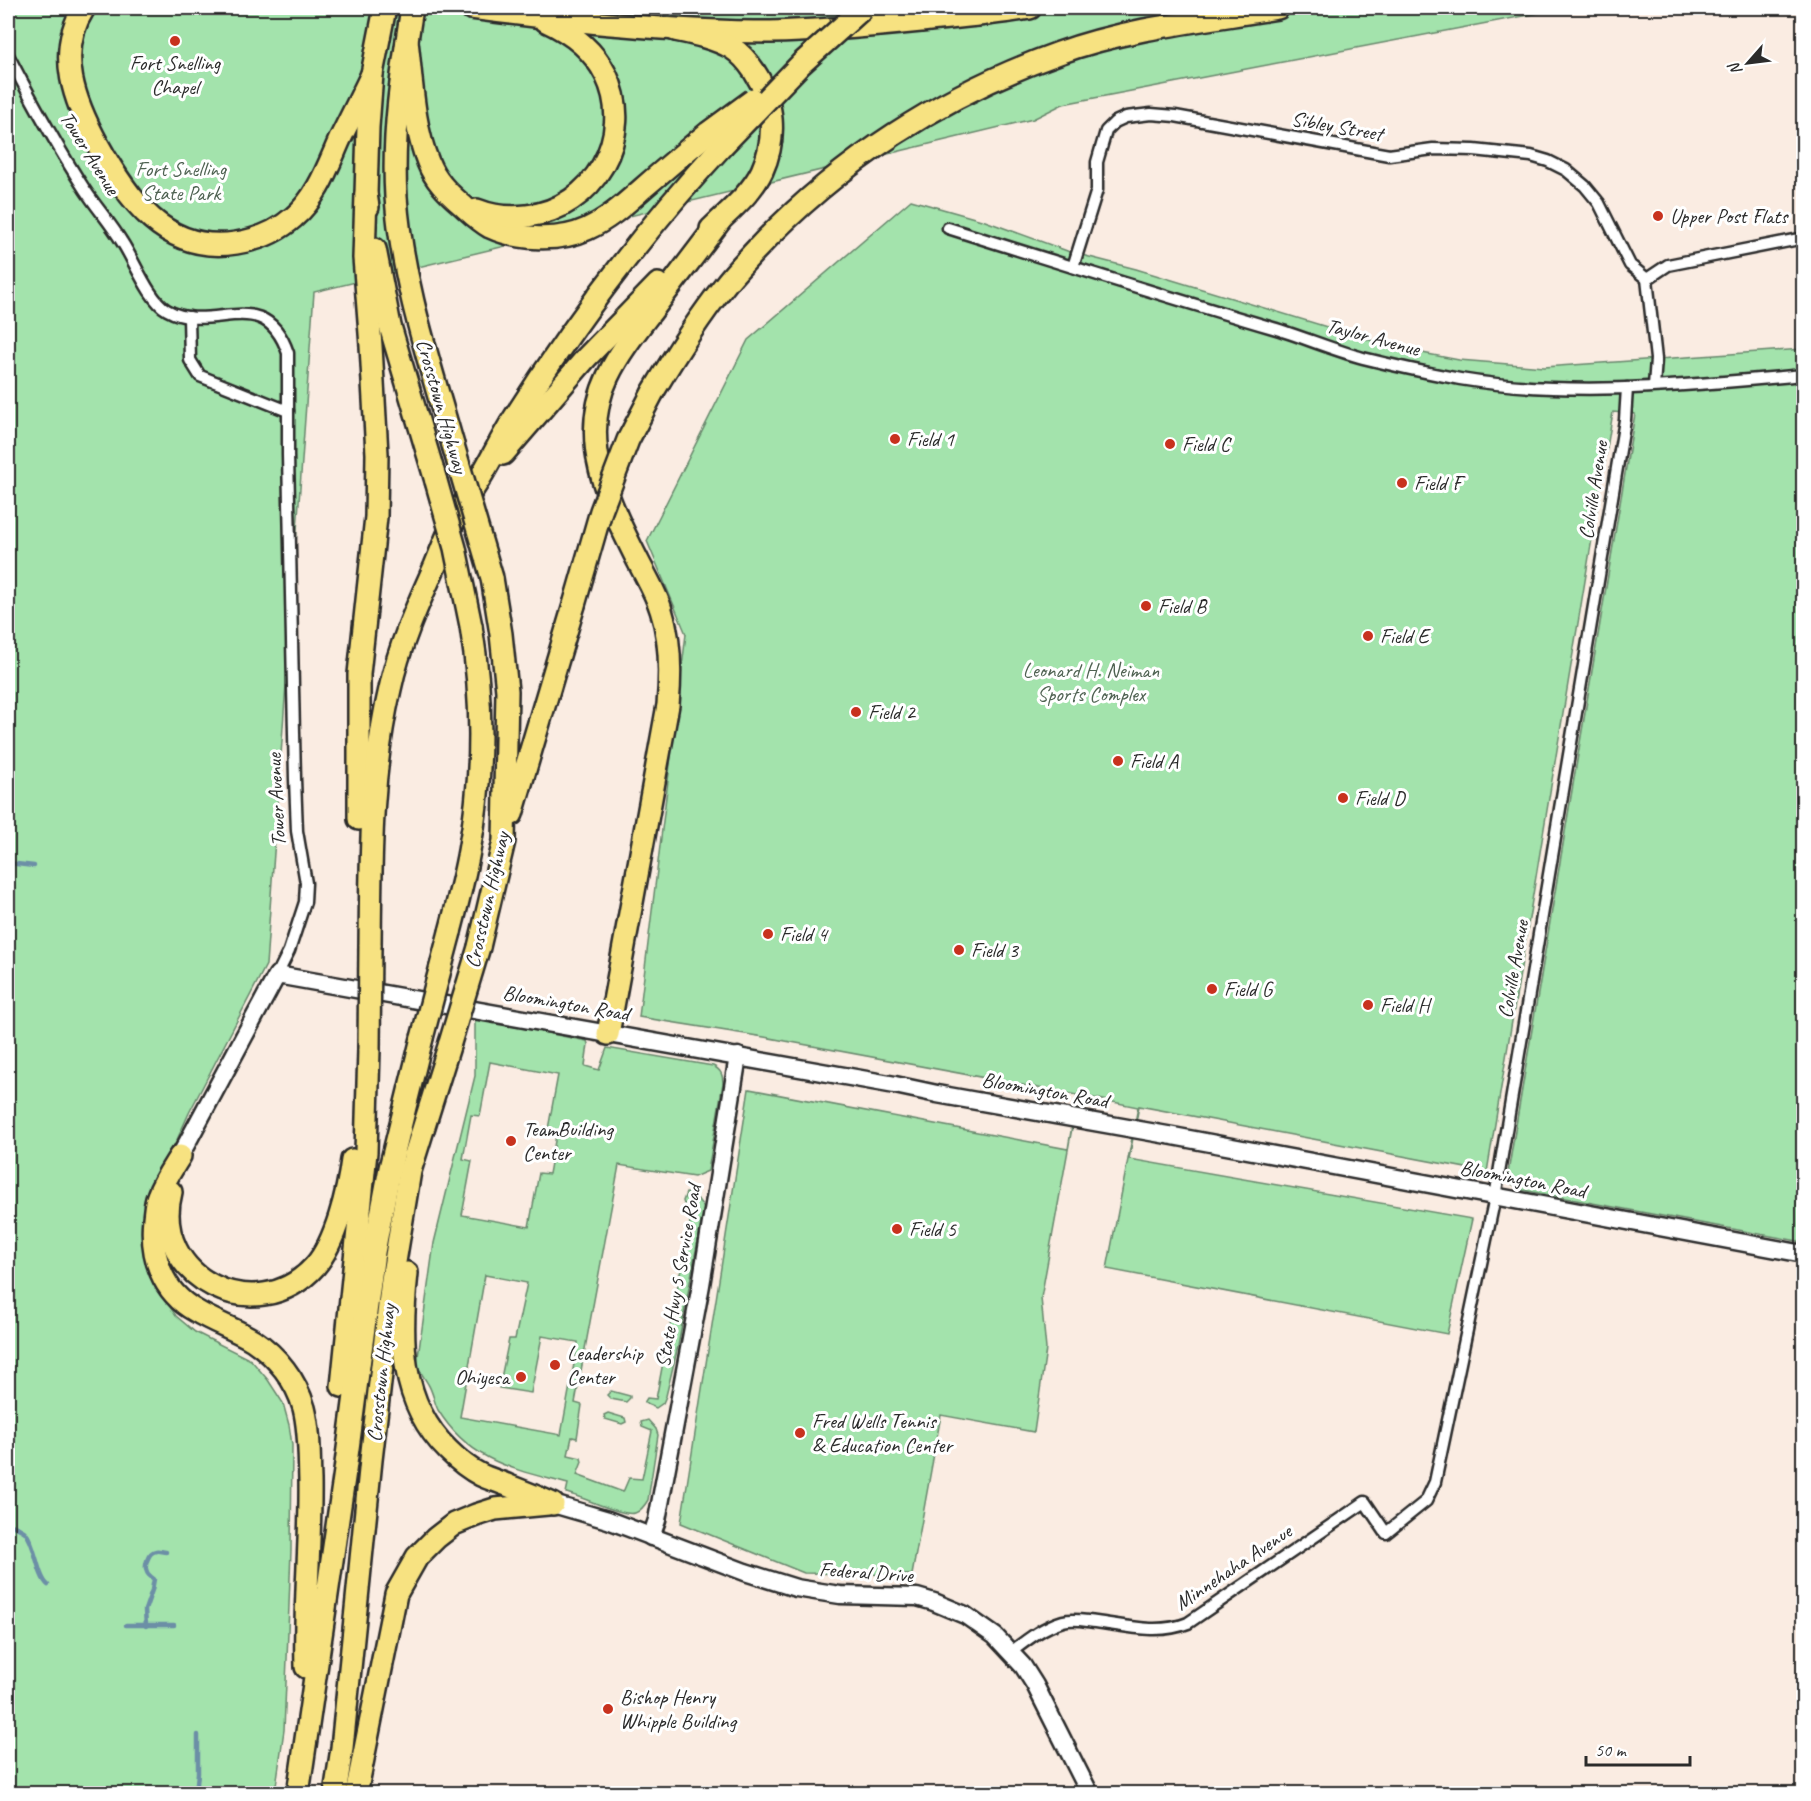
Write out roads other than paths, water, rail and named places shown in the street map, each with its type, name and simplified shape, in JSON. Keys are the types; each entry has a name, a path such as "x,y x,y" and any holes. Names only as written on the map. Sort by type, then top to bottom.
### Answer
{"highway":[{"path":"84,8 75,25 69,56 71,83 86,123 121,184 144,212 171,232 194,241 217,244 251,240 294,218 308,203 322,179 372,74"},
{"name":"Crosstown Highway","path":"298,1794 374,1252 390,1168 469,849 477,778 478,688 471,626 455,548 390,327 366,194 372,74 385,8"},
{"name":"Crosstown Highway","path":"335,1794 342,1748 392,1280 410,1171 478,947 504,841 507,691 492,578 411,291 396,198 396,135 401,74 412,8"},
{"path":"471,8 675,30 773,32 991,14 1030,8"},
{"path":"407,41 417,126 422,148 438,181 460,204 489,226 512,234 552,237 585,230 611,216 715,139 863,8"},
{"path":"504,841 601,511 628,440 681,345 725,285 767,238 810,196 898,130 950,100 1060,52 1097,41 1157,28 1278,8"},
{"path":"460,204 484,213 503,216 519,217 548,212 562,207 588,186 609,154 614,134 615,106 607,77 593,54 581,42 565,30 538,17"},
{"path":"480,478 523,433 586,358 750,190 761,172 772,135 772,114 759,78 748,62 733,48 704,36 675,30"},
{"path":"327,1595 335,1456 366,1152 372,818 377,752 390,687 410,623 460,510 510,424 620,267 699,172 715,139"},
{"path":"366,194 364,258 377,454 376,517 359,674 359,819 370,946"},
{"path":"608,1034 668,705 671,675 667,637 661,610 617,519 602,482 595,439 597,415 609,375 633,337 720,220"},
{"path":"450,1043 415,1209 404,1301 404,1343 408,1381 418,1411 435,1437 458,1459 480,1474 553,1504"},
{"path":"180,1156 168,1203 169,1230 176,1250 187,1267 207,1283 231,1293 251,1295 287,1287 314,1266 324,1253 337,1222 349,1183 369,1049"},
{"path":"180,1156 156,1199 153,1240 155,1259 162,1276 172,1293 195,1311 253,1340 271,1355 295,1385 309,1430 309,1527 305,1639 308,1718"},
{"path":"356,1794 396,1594 417,1557 454,1524 476,1515 495,1509 553,1504"}],"street":[{"name":"Tower Avenue","path":"8,55 49,131 85,190 122,243 157,302 168,311 189,317 250,315 264,318 276,327 288,353 295,779 297,831 306,883 305,902 289,951 180,1156"},
{"name":"Sibley Street","path":"1073,267 1097,190 1097,162 1106,131 1115,122 1126,117 1151,114 1175,116 1389,155 1433,149 1474,150 1531,156 1548,161 1566,170 1586,186 1604,212 1630,265 1647,279"},
{"name":"Taylor Avenue","path":"948,228 1373,360 1461,379 1545,388 1627,388 1803,375"},
{"path":"1654,386 1656,359 1647,279 1668,265 1803,238"},
{"path":"189,317 190,360 200,376 288,411"},
{"name":"Colville Avenue","path":"1386,1533 1426,1501 1435,1482 1495,1197 1625,420 1627,388"},
{"name":"Bloomington Road","path":"277,975 738,1056 1803,1254"},
{"name":"State Hwy 5 Service Road","path":"651,1537 657,1520 701,1285 738,1056"},
{"name":"Minnehaha Avenue","path":"1011,1652 1043,1629 1065,1621 1078,1620 1151,1629 1166,1629 1188,1623 1365,1502 1386,1533"},
{"name":"Federal Drive","path":"553,1504 608,1520 745,1572 796,1588 840,1595 916,1597 965,1615 995,1636 1023,1666 1035,1685 1090,1794"}],"waterway":[{"path":"8,863 34,866"},
{"path":"8,1523 25,1532 29,1537 41,1575 48,1585"},
{"path":"146,1626 145,1610 154,1579 147,1573 146,1563 153,1552 166,1552"},
{"path":"126,1625 174,1625"},
{"path":"196,1794 198,1735"}],"place":[{"name":"Fort Snelling Chapel","path":"175,41"},
{"name":"Upper Post Flats","path":"1658,216"},
{"name":"Field 1","path":"895,439"},
{"name":"Field C","path":"1170,444"},
{"name":"Field F","path":"1402,483"},
{"name":"Field B","path":"1146,606"},
{"name":"Field E","path":"1368,636"},
{"name":"Field 2","path":"856,712"},
{"name":"Field A","path":"1118,761"},
{"name":"Field D","path":"1343,798"},
{"name":"Field 4","path":"768,934"},
{"name":"Field 3","path":"959,950"},
{"name":"Field G","path":"1212,989"},
{"name":"Field H","path":"1368,1005"},
{"name":"TeamBuilding Center","path":"511,1141"},
{"name":"Field 5","path":"897,1229"},
{"name":"Leadership Center","path":"555,1365"},
{"name":"Ohiyesa","path":"521,1377"},
{"name":"Fred Wells Tennis & Education Center","path":"800,1433"},
{"name":"Bishop Henry Whipple Building","path":"608,1709"}],"park label":[{"name":"Fort Snelling State Park","path":"181,181"},
{"name":"Leonard H. Neiman Sports Complex","path":"1091,682"}]}
